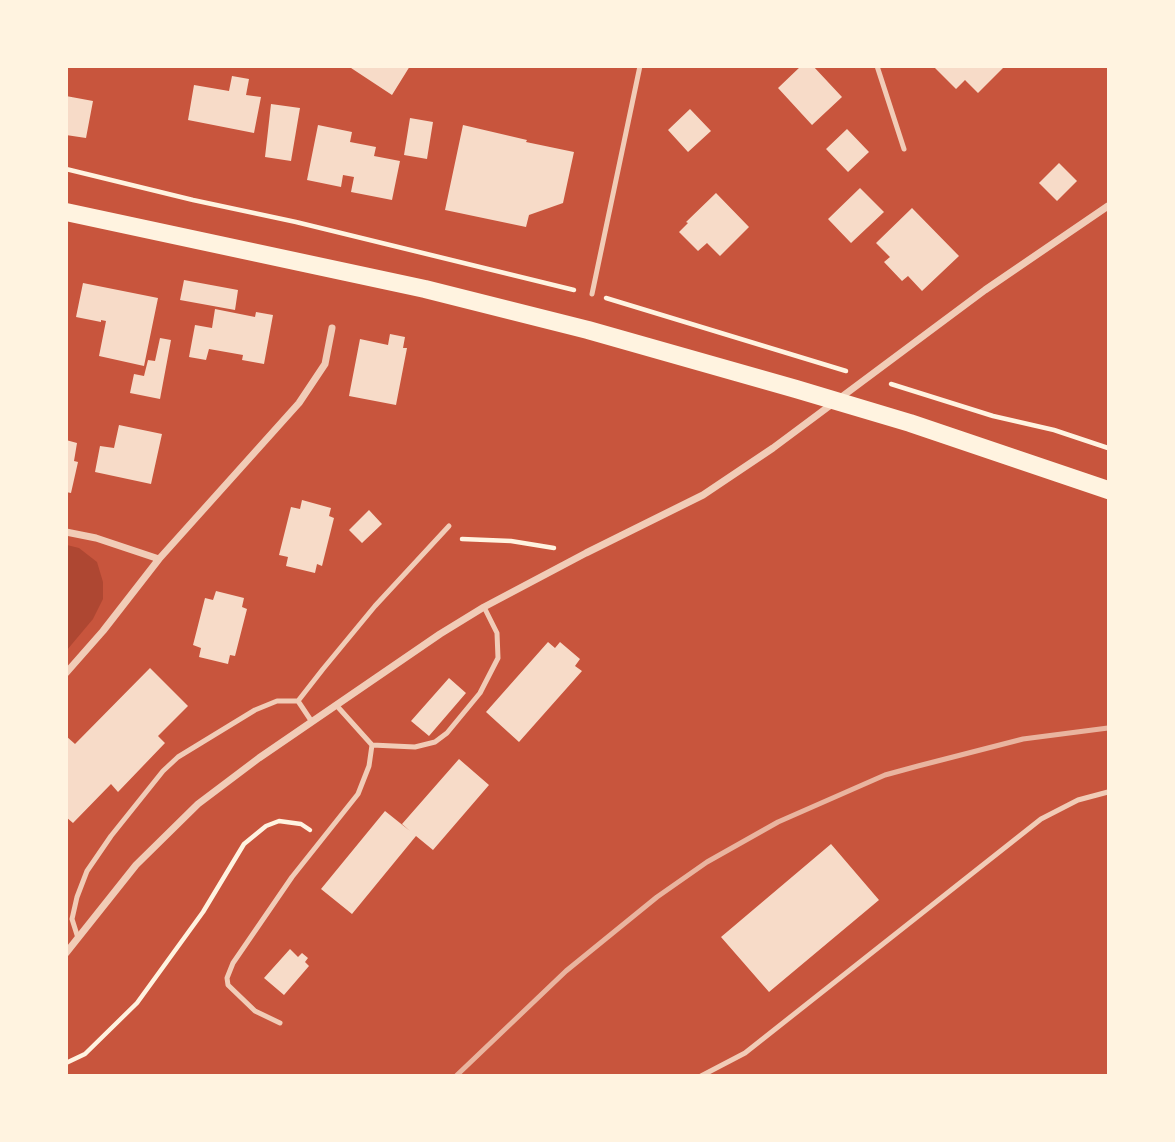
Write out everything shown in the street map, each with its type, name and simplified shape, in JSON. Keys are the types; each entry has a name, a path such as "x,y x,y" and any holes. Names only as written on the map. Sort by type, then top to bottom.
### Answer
{"main road":[{"path":"66,212 425,289 588,330 796,388 1108,490"}],"street":[{"path":"66,953 136,864 198,804 259,758 484,607 702,495 773,448 985,290 1108,206"},
{"path":"66,673 103,631 159,559 299,403 325,364 332,328"},
{"path":"66,532 96,538 159,559"}],"lane":[{"path":"592,294 640,66"},
{"path":"877,66 904,149"},
{"path":"298,701 375,606 449,526"},
{"path":"337,706 372,745 415,747 435,742 447,733 480,693 498,658 497,632 484,607"},
{"path":"78,938 72,919 77,897 88,871 111,835 163,771 178,757 255,710 277,701 298,701"},
{"path":"298,701 312,722"},
{"path":"280,1023 255,1011 228,985 227,978 233,963 292,877 358,794 369,766 372,745"},
{"path":"701,1076 745,1053 1041,819 1078,800 1108,792"}],"path":[{"path":"437,539 511,541 586,553"},
{"path":"66,1063 85,1054 137,1003 203,912 244,844 266,826 279,821 301,824 322,838"}],"shaded area":[{"path":"67,545 79,548 97,562 103,582 103,599 93,619 67,650"}],"building":[{"path":"348,66 410,66 392,95"},
{"path":"801,66 813,66 842,97 812,125 778,88"},
{"path":"933,66 1005,66 978,93 965,80 956,89"},
{"path":"232,76 249,79 246,95 261,97 254,133 188,120 194,85 229,91"},
{"path":"66,96 93,101 86,138 66,135"},
{"path":"271,104 300,108 291,161 265,157"},
{"path":"690,109 711,131 688,152 668,130"},
{"path":"410,118 433,122 427,159 404,155"},
{"path":"318,125 352,132 350,142 376,147 374,156 400,161 392,200 351,192 354,177 343,175 341,187 307,180"},
{"path":"463,125 574,152 563,203 529,215 526,227 445,210"},
{"path":"847,129 869,152 848,172 826,149"},
{"path":"1059,163 1077,181 1057,201 1039,183"},
{"path":"860,188 884,212 851,243 828,219"},
{"path":"716,193 749,227 720,256 707,243 698,251 679,232"},
{"path":"912,208 959,256 922,291 908,276 902,281 884,262 890,257 876,243"},
{"path":"184,280 238,290 235,310 180,300"},
{"path":"83,283 158,298 144,366 99,356 106,321 76,317"},
{"path":"215,309 255,317 256,312 273,315 264,364 242,360 243,355 209,349 206,360 189,357 195,325 212,328"},
{"path":"390,334 405,337 403,348 407,348 396,405 349,396 360,339 388,345"},
{"path":"160,338 171,340 160,399 130,393 134,374 144,376 148,360 155,361"},
{"path":"119,425 162,434 151,484 95,472 100,446 114,448"},
{"path":"66,440 77,443 74,461 78,462 71,493 66,492"},
{"path":"302,500 331,508 329,516 334,518 322,566 317,564 315,573 286,566 288,557 279,555 291,507 300,509"},
{"path":"369,510 382,524 362,543 349,530"},
{"path":"216,591 244,598 242,607 247,609 235,656 230,655 228,664 199,657 201,648 193,645 205,598 213,600"},
{"path":"548,642 555,648 560,642 580,659 575,666 582,671 519,742 486,712"},
{"path":"150,668 188,706 158,736 165,743 118,792 111,784 73,823 66,817 66,736 75,744"},
{"path":"449,678 466,693 429,736 411,721"},
{"path":"459,759 489,785 433,850 416,836 352,914 321,889 385,811 410,831 402,824"},
{"path":"831,844 879,900 769,992 721,937"},
{"path":"290,949 298,957 302,953 308,958 305,962 309,966 284,995 264,978"}],"railway":[{"path":"456,1076 566,971 657,897 707,862 778,822 885,775 1023,739 1108,728"}]}
